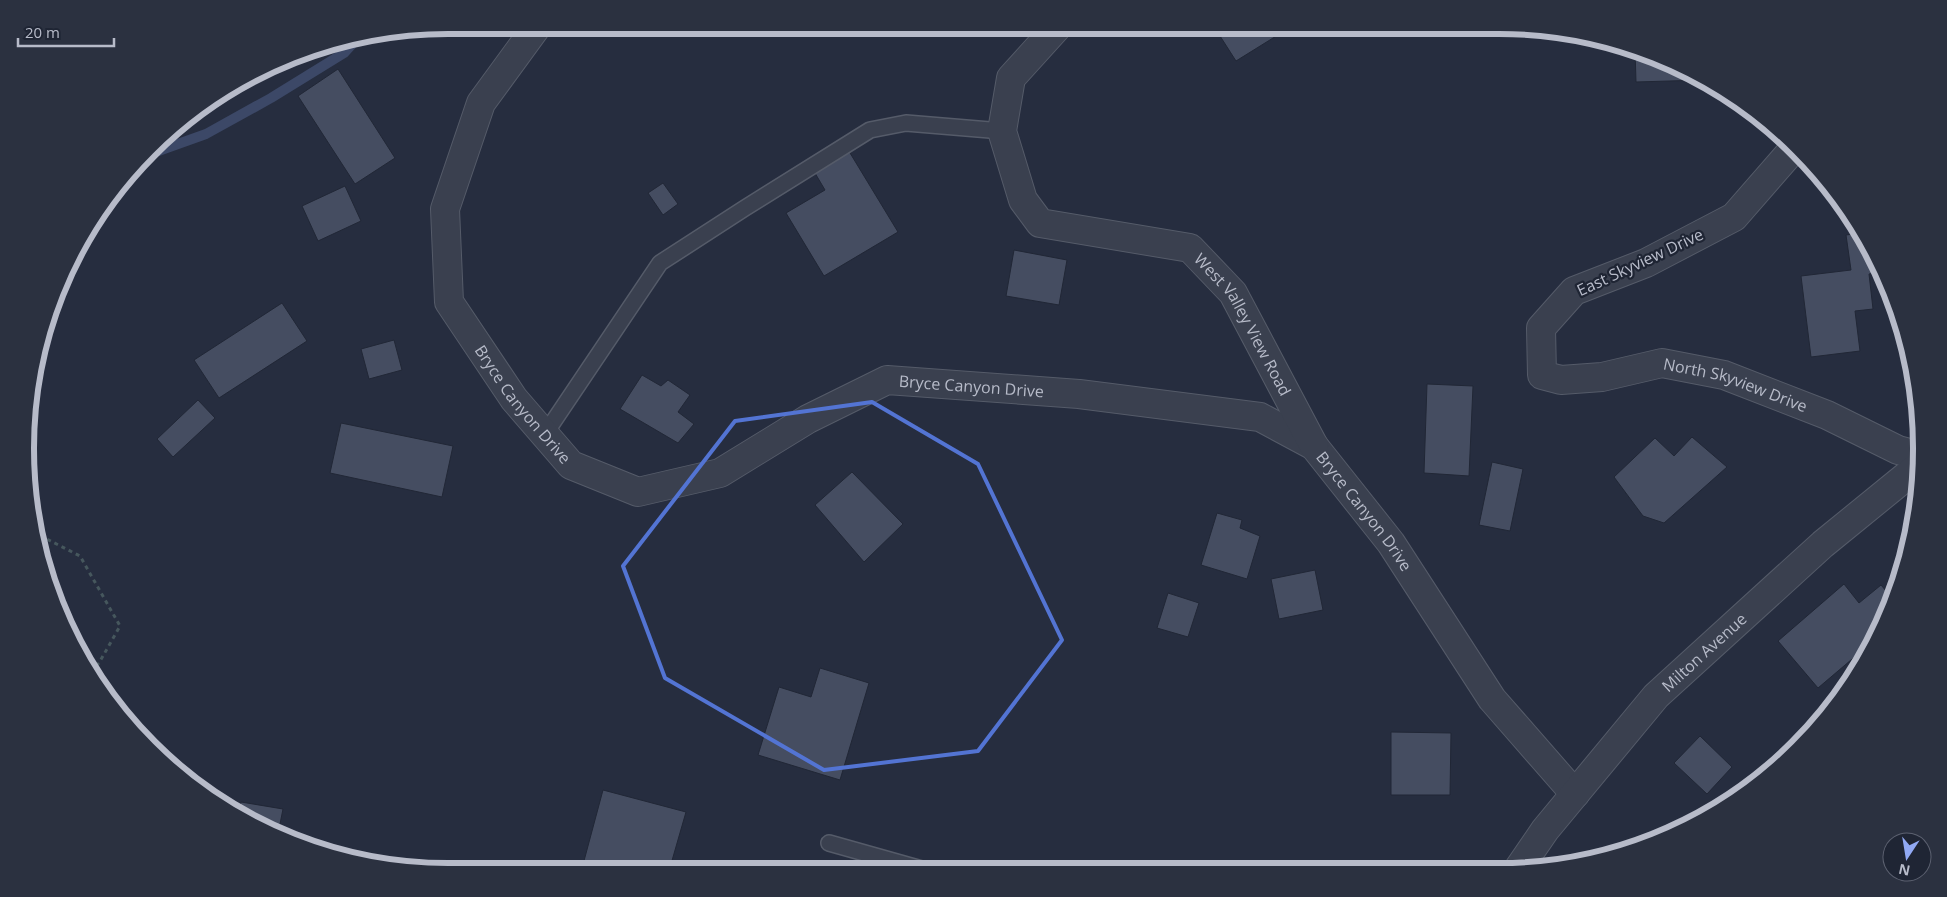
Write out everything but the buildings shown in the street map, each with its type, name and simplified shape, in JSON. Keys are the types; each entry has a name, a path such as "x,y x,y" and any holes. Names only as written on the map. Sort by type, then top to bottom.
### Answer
{"street":[{"name":"Bryce Canyon Drive","path":"532,34 482,103 444,209 449,302 514,399 571,464 638,492 720,473 808,419 887,380 1079,394 1260,417 1314,446 1391,543 1492,699 1575,794"},
{"name":"West Valley View Road","path":"1051,34 1011,78 1002,131 1023,200 1040,223 1190,248 1233,293 1314,446"},
{"name":"East Skyview Drive","path":"1542,375 1541,328 1574,291 1646,263 1734,217 1790,153"},
{"name":"North Skyview Drive","path":"1542,375 1561,380 1602,377 1662,364 1724,376 1827,415 1898,450 1913,454"},
{"name":"Milton Avenue","path":"1523,862 1545,830 1656,696 1824,544 1912,471"}],"lane":[{"path":"545,434 660,264 699,238 870,130 906,123 1002,131"},
{"path":"828,843 900,863"}],"path":[{"path":"44,538 80,556 120,626 100,663 96,667"}],"highlighted area":[{"path":"872,402 978,464 1062,640 978,751 824,770 665,678 623,566 735,421"}],"waterway":[{"path":"160,150 206,134 271,98 344,53 351,46"}]}
